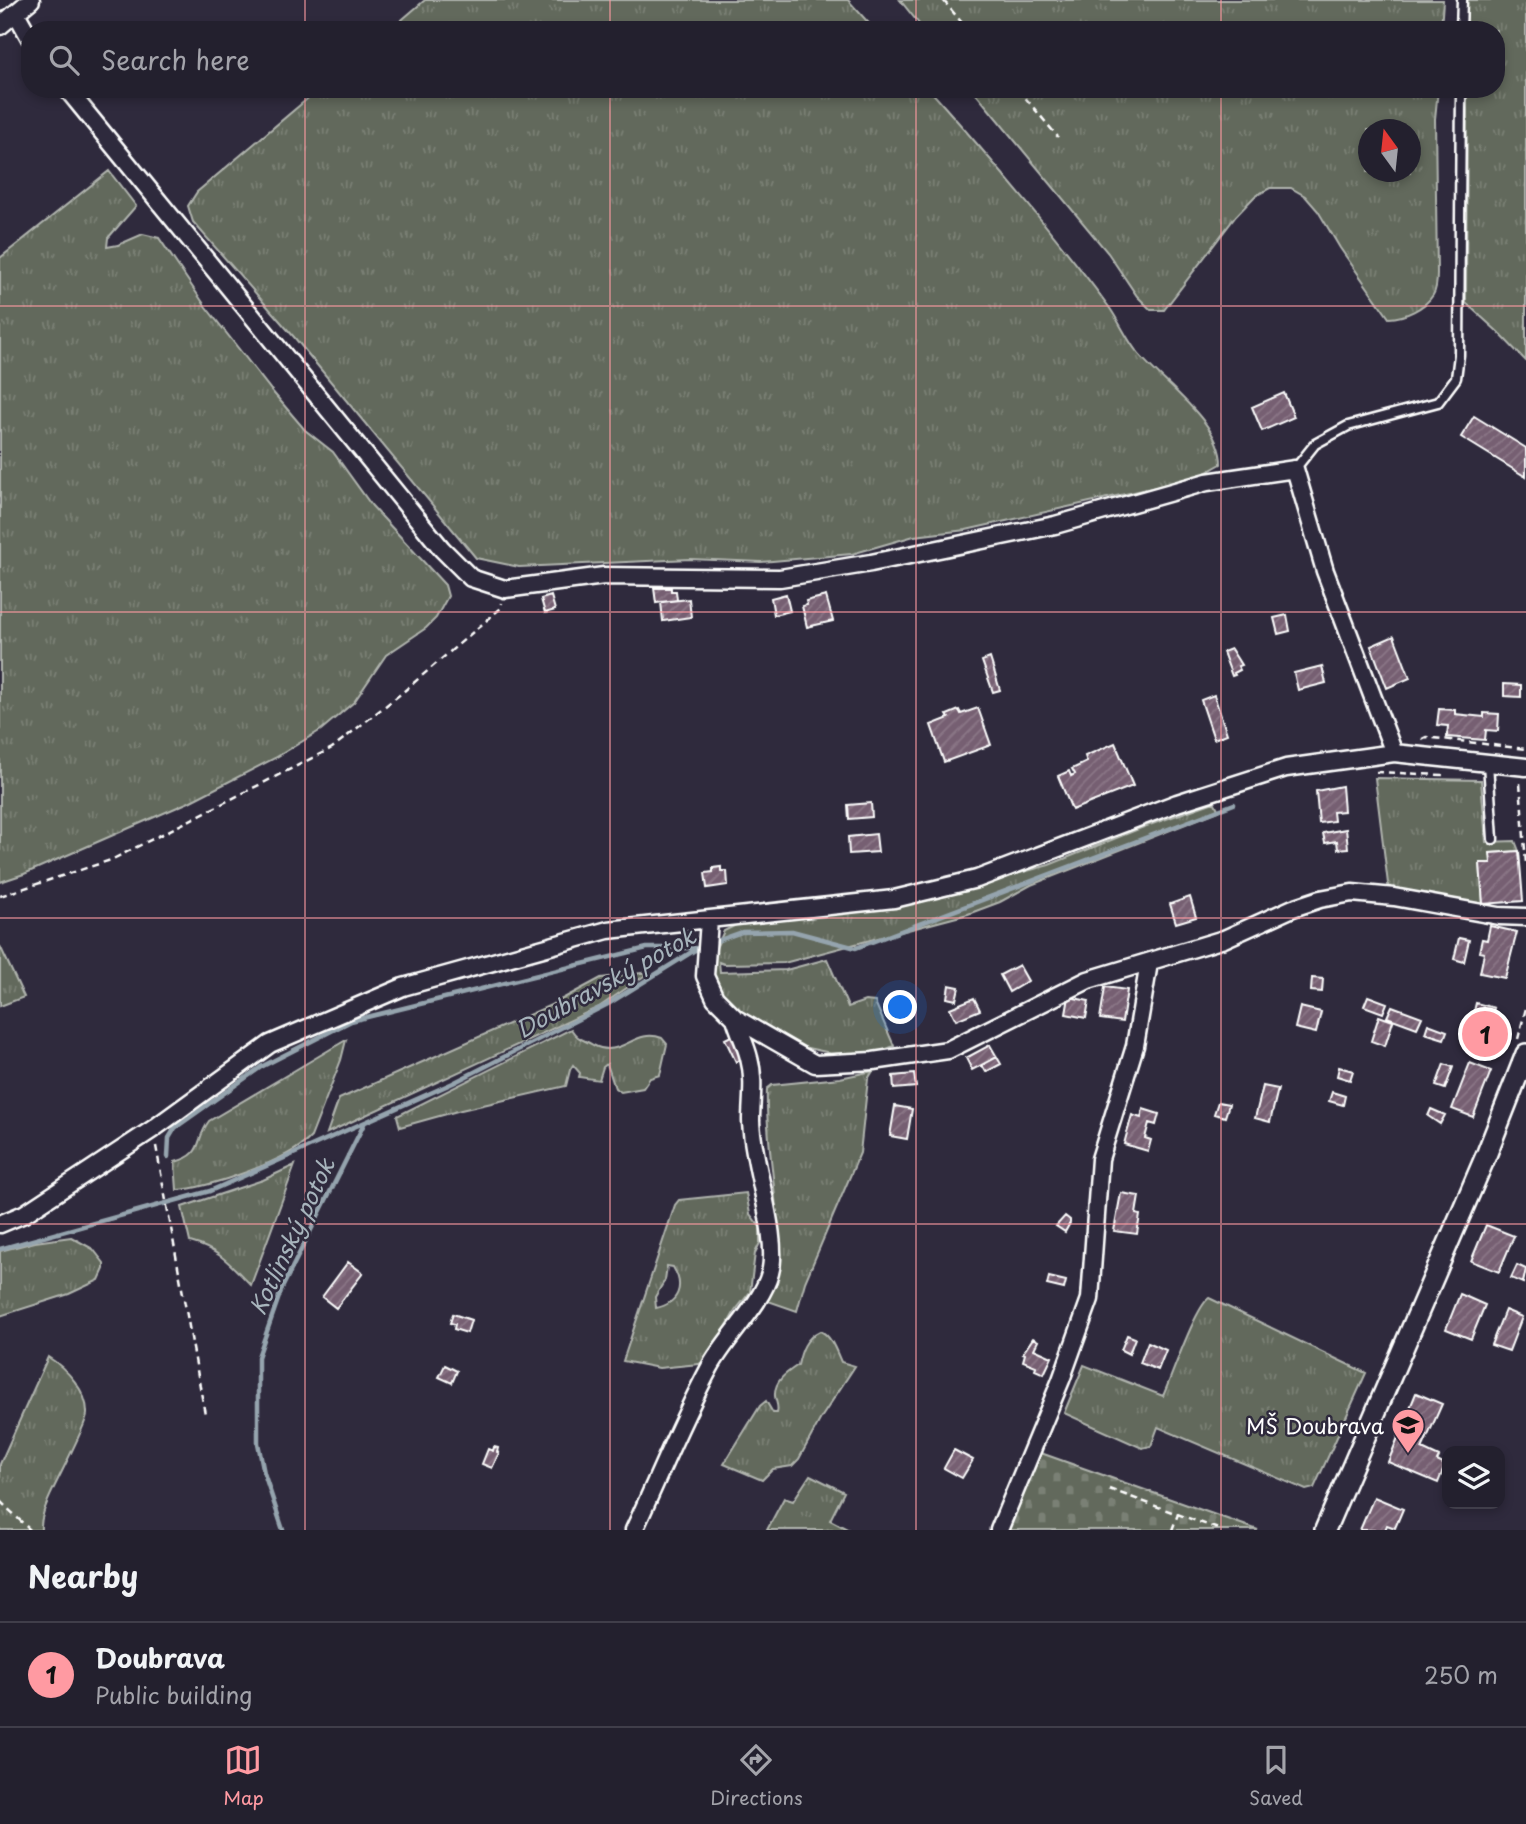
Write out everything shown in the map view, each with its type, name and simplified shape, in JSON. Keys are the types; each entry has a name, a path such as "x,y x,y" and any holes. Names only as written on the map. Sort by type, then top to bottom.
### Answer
{"street":[{"path":"0,26 31,0"},
{"path":"16,13 21,22"},
{"path":"74,98 442,549 471,578 505,589 604,576 780,578 871,563 1042,528 1207,482 1295,469 1325,571 1394,753"},
{"path":"0,1224 24,1214 153,1129 270,1044 403,987 608,930 894,899 965,882 1177,803 1286,768 1394,753 1526,766"},
{"path":"709,920 705,976 715,998 734,1018 815,1064 873,1061 948,1050 1088,980 1224,939 1320,899 1352,893 1394,897 1499,916 1526,917"},
{"path":"999,1530 1061,1380 1090,1299 1100,1159 1136,1046 1149,963"},
{"path":"634,1530 711,1366 764,1290 771,1271 768,1224 753,1148 751,1120 754,1089 750,1059 734,1018"},
{"path":"1325,1530 1487,1153 1526,1054"}],"lane":[{"path":"1461,21 1462,0"},
{"path":"1295,469 1315,444 1348,426 1438,402 1456,378 1459,355 1461,98"},
{"path":"1489,763 1493,839"}],"path":[{"path":"943,0 960,21"},
{"path":"1026,98 1058,137"},
{"path":"0,897 111,860 332,748 403,692 501,608 505,589"},
{"path":"1508,747 1506,778 1519,779 1526,864"},
{"path":"1372,772 1450,775"},
{"path":"153,1129 205,1414"},
{"path":"1109,1489 1221,1530"},
{"path":"0,1501 30,1530"},
{"path":"1172,1530 1178,1514"}],"green space":[{"path":"425,0 848,0 867,21 400,21"},
{"path":"900,0 1443,0 1442,21 917,21"},
{"path":"1467,0 1526,0 1526,361 1466,303 1467,98 1505,98 1505,21 1467,21"},
{"path":"308,98 937,98 1066,251 1109,307 1137,352 1201,418 1218,448 1221,464 1196,478 966,530 914,536 852,554 761,562 690,559 519,567 476,558 294,337 193,222 188,206 197,192"},
{"path":"979,98 1437,98 1437,273 1434,293 1425,304 1414,311 1389,318 1340,248 1318,211 1305,196 1291,188 1270,188 1255,196 1236,216 1164,310 1151,310 1137,296 1108,253"},
{"path":"109,171 136,206 108,238 107,247 143,234 159,238 206,307 271,390 305,430 333,452 372,506 445,585 448,596 436,618 386,655 354,702 321,730 275,758 189,802 0,882 0,258"},
{"path":"1375,778 1481,780 1486,842 1515,841 1519,851 1491,853 1491,863 1480,864 1483,904 1480,909 1389,892"},
{"path":"1215,803 1219,811 1031,885 1000,902 968,914 784,963 719,962 720,972 786,970 827,959 848,1007 865,1001 875,1002 894,1046 874,1054 834,1056 798,1046 739,1019 713,981 714,952 724,931 742,922 907,904 1049,865"},
{"path":"0,946 24,997 0,1006"},
{"path":"650,972 599,1007 327,1133 339,1099 551,1005 601,978"},
{"path":"571,1029 581,1039 603,1049 612,1049 643,1037 662,1038 667,1044 660,1075 650,1078 643,1088 621,1092 615,1088 607,1064 603,1067 599,1080 579,1077 580,1073 573,1065 566,1086 400,1127 397,1116"},
{"path":"346,1040 311,1137 285,1155 247,1172 208,1185 177,1190 175,1162 195,1151 209,1121"},
{"path":"873,1071 868,1079 860,1153 805,1282 797,1311 768,1301 774,1277 777,1224 767,1089 772,1085 840,1078"},
{"path":"295,1165 251,1285 217,1254 190,1242 182,1207 263,1180"},
{"path":"746,1193 750,1214 760,1227 760,1243 755,1253 750,1292 735,1311 709,1358 699,1364 659,1368 623,1361 675,1205 679,1200","holes":["667,1266 673,1267 679,1281 678,1293 670,1302 656,1308 655,1297 665,1280"]},
{"path":"71,1237 93,1249 104,1263 99,1280 69,1294 0,1316 0,1251"},
{"path":"1209,1298 1366,1373 1314,1488 1306,1490 1158,1427 1151,1446 1142,1448 1064,1413 1084,1365 1163,1396 1197,1315"},
{"path":"820,1331 830,1340 841,1362 855,1366 821,1418 799,1459 792,1466 773,1469 762,1480 724,1464 760,1406 766,1401 773,1413 777,1413 775,1391 779,1382 798,1365 807,1341"},
{"path":"48,1357 69,1374 80,1389 86,1406 86,1420 47,1503 41,1530 0,1530 0,1464"},
{"path":"1038,1452 1258,1530 1005,1530"},
{"path":"810,1475 844,1492 830,1520 849,1530 767,1530 784,1498 793,1501"}],"building":[{"path":"1284,393 1294,417 1262,431 1252,407"},
{"path":"1474,416 1526,448 1526,477 1461,437"},
{"path":"654,588 671,588 671,591 676,591 677,600 656,603"},
{"path":"786,594 790,611 774,615 771,598"},
{"path":"551,596 555,610 545,613 541,599"},
{"path":"826,596 833,621 807,627 802,606 807,605 806,601"},
{"path":"689,599 691,617 663,621 661,602"},
{"path":"1287,615 1290,631 1278,634 1274,618"},
{"path":"1394,636 1410,678 1387,688 1371,646"},
{"path":"1231,649 1241,665 1238,666 1240,670 1232,676 1223,652"},
{"path":"990,658 1000,690 993,692 982,661"},
{"path":"1322,666 1326,683 1298,690 1294,673"},
{"path":"1504,684 1521,685 1521,697 1504,696"},
{"path":"1214,695 1227,734 1214,739 1201,700"},
{"path":"978,708 991,745 944,762 931,725 949,718 947,715 959,710 961,714"},
{"path":"1439,709 1455,710 1455,714 1484,717 1484,713 1499,714 1498,731 1486,730 1485,740 1447,737 1448,726 1437,725"},
{"path":"1115,743 1133,786 1072,810 1058,776 1069,771 1071,776 1075,774 1072,769 1087,762 1085,756"},
{"path":"1342,786 1344,811 1333,812 1334,821 1319,823 1316,791"},
{"path":"871,803 872,817 849,819 848,805"},
{"path":"1346,829 1348,848 1338,849 1337,841 1325,843 1323,833"},
{"path":"876,834 878,852 849,854 848,837"},
{"path":"1519,851 1523,901 1483,904 1480,863 1491,863 1490,853"},
{"path":"721,867 721,871 727,871 728,885 707,888 705,873"},
{"path":"1190,897 1196,917 1176,923 1170,904"},
{"path":"1490,926 1517,932 1505,978 1480,973 1484,953 1479,952 1482,939 1487,940"},
{"path":"1459,938 1469,940 1464,962 1454,959"},
{"path":"1019,965 1028,981 1009,992 1000,975"},
{"path":"1312,978 1323,979 1322,992 1311,991"},
{"path":"949,985 959,987 956,1000 947,998"},
{"path":"1105,987 1127,990 1122,1022 1100,1019"},
{"path":"1368,996 1387,1003 1383,1013 1364,1006"},
{"path":"1069,997 1089,1001 1086,1018 1066,1014"},
{"path":"974,998 980,1010 956,1020 950,1008"},
{"path":"1476,1003 1494,1008 1493,1011 1497,1013 1495,1022 1499,1023 1499,1028 1491,1047 1467,1040"},
{"path":"1392,1006 1422,1017 1417,1028 1387,1017"},
{"path":"1300,1007 1321,1012 1316,1033 1295,1028"},
{"path":"1379,1016 1393,1021 1385,1046 1371,1041"},
{"path":"1428,1024 1447,1031 1444,1039 1425,1033"},
{"path":"735,1034 745,1058 736,1062 725,1039"},
{"path":"990,1045 997,1057 972,1070 966,1058"},
{"path":"997,1057 1001,1064 986,1072 982,1065"},
{"path":"1470,1063 1491,1071 1473,1117 1452,1109"},
{"path":"1444,1064 1453,1067 1445,1089 1436,1086"},
{"path":"1339,1067 1353,1071 1350,1080 1337,1076"},
{"path":"914,1074 916,1087 894,1089 893,1076"},
{"path":"1263,1086 1278,1089 1270,1122 1255,1118"},
{"path":"1332,1092 1345,1096 1343,1105 1329,1101"},
{"path":"1218,1102 1229,1104 1225,1117 1214,1114"},
{"path":"895,1106 912,1109 907,1139 890,1136"},
{"path":"1143,1109 1159,1114 1156,1125 1149,1123 1145,1138 1151,1140 1148,1151 1124,1144 1132,1115 1141,1118"},
{"path":"1431,1109 1445,1115 1440,1124 1428,1116"},
{"path":"1121,1193 1139,1196 1137,1234 1114,1231"},
{"path":"1065,1216 1070,1223 1065,1232 1056,1226"},
{"path":"1486,1225 1514,1236 1499,1272 1471,1261"},
{"path":"348,1262 363,1273 336,1308 322,1297"},
{"path":"1517,1265 1526,1269 1523,1283 1511,1278"},
{"path":"1049,1277 1066,1281 1064,1289 1047,1285"},
{"path":"1460,1294 1485,1305 1471,1339 1446,1329"},
{"path":"1505,1310 1522,1317 1509,1351 1491,1345"},
{"path":"453,1314 471,1320 467,1333 454,1329 455,1324 450,1323"},
{"path":"1127,1335 1135,1338 1129,1354 1121,1350"},
{"path":"1033,1338 1038,1341 1034,1349 1052,1357 1044,1374 1035,1370 1036,1366 1023,1361 1023,1353"},
{"path":"1148,1342 1166,1350 1158,1370 1140,1363"},
{"path":"445,1365 457,1371 452,1383 439,1377"},
{"path":"1416,1393 1442,1404 1422,1449 1439,1457 1437,1461 1442,1464 1442,1473 1438,1483 1388,1462"},
{"path":"494,1447 498,1448 499,1453 492,1468 482,1464 488,1449 493,1451"},
{"path":"954,1450 973,1460 962,1478 944,1468"},
{"path":"1374,1497 1403,1509 1395,1528 1387,1525 1385,1530 1360,1530"}],"waterway":[{"name":"Doubravský potok","path":"711,943 742,932 792,931 856,948 1234,804"},
{"name":"Kotlinský potok","path":"0,1249 210,1191 453,1083 608,1004 703,945"},
{"path":"168,1157 169,1138 175,1128 261,1067 351,1021 647,948 695,948"},
{"name":"Kotlinský potok","path":"283,1530 264,1473 258,1443 258,1357 282,1288 364,1124"}],"place":[{"name":"Doubrava","path":"1485,1034"},
{"name":"MŠ Doubrava","path":"1408,1455"}]}
